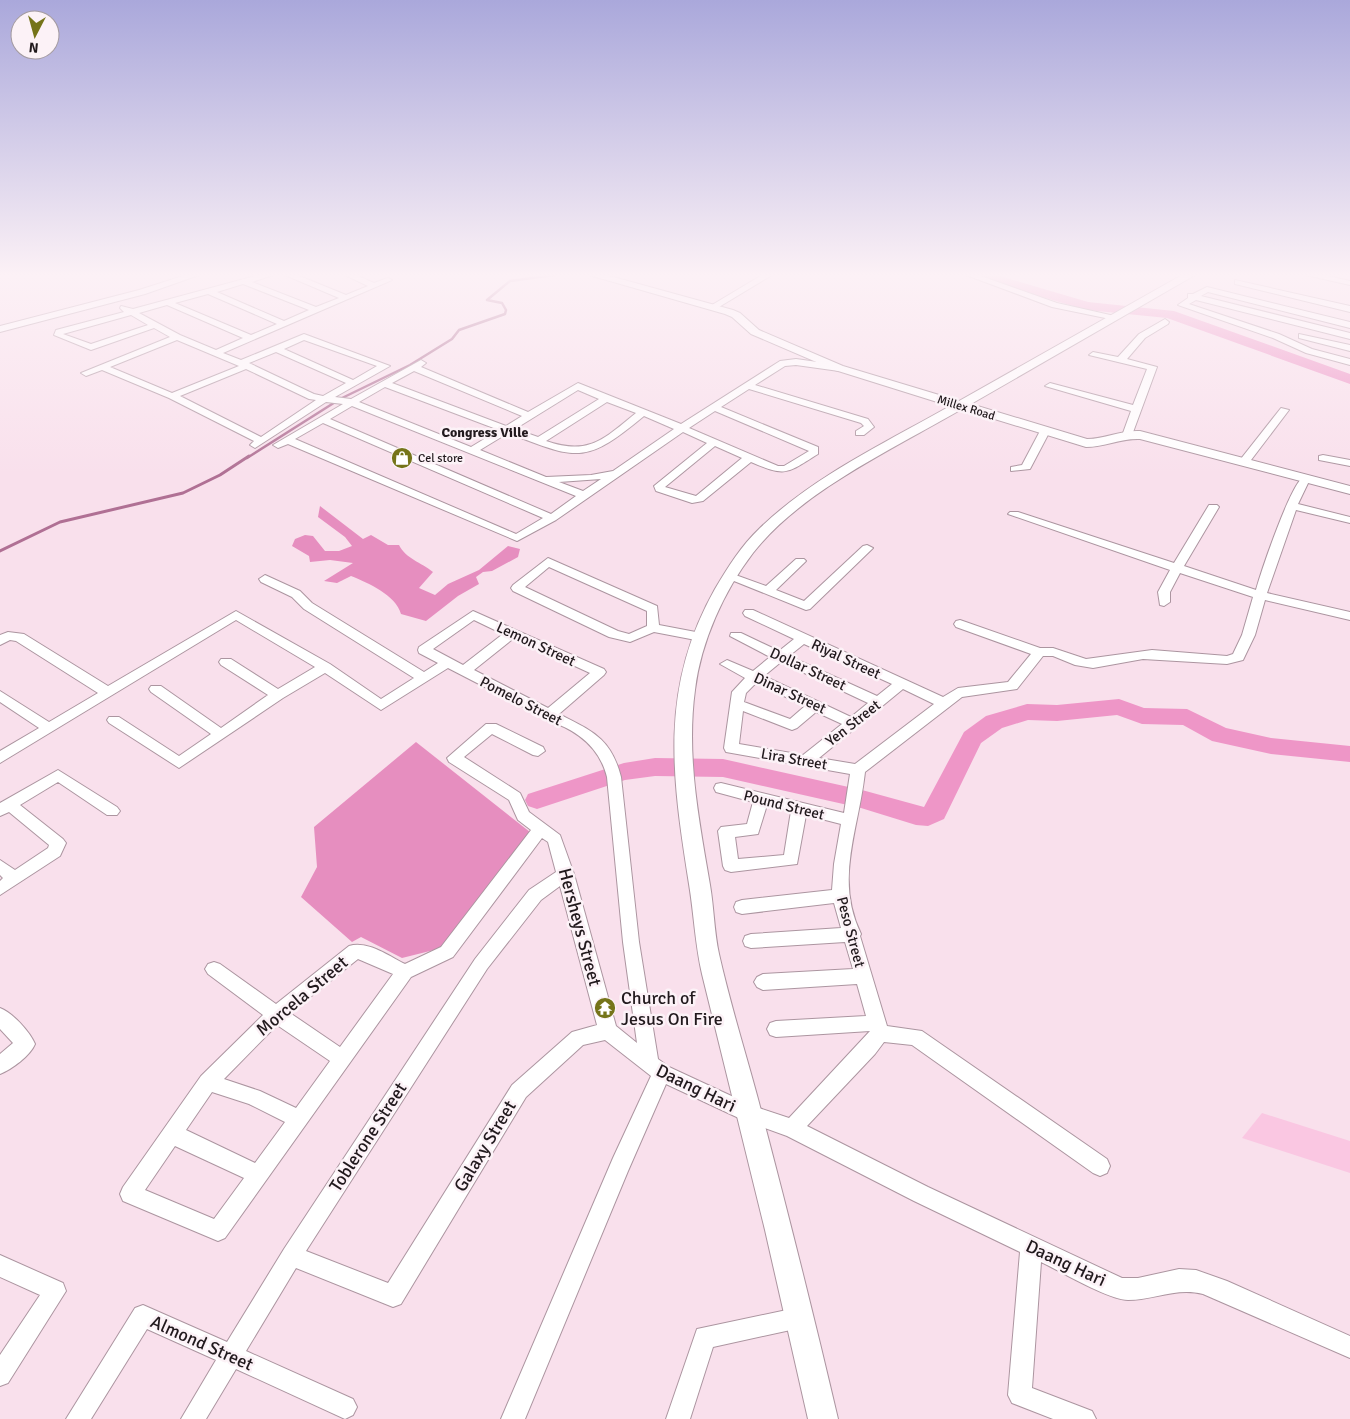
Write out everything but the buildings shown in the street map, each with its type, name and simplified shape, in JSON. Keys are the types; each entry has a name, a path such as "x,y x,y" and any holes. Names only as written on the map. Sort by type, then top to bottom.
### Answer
{"street":[{"path":"76,341 91,347 108,341"},
{"path":"86,373 166,341"},
{"path":"187,341 243,364 312,397 346,402 473,450 538,479 585,496"},
{"path":"215,353 243,341"},
{"path":"172,396 293,341"},
{"path":"102,367 172,396 258,443 353,382 384,366 320,341"},
{"name":"Millex Road","path":"777,341 839,368 958,406 1086,443 1098,444 1128,433"},
{"path":"823,1419 801,1318 708,951 699,881 690,836 683,767 684,714 692,660 701,636 730,577 756,540 796,504 837,475 1072,341"},
{"path":"1121,360 1137,341"},
{"path":"1287,341 1309,352 1350,362"},
{"path":"1323,341 1350,348"},
{"path":"275,348 353,382"},
{"path":"1093,355 1152,367 1128,433 1350,490"},
{"path":"288,440 517,538 552,518 682,428 782,363 796,362 839,368"},
{"path":"278,445 346,402 418,366 527,415"},
{"path":"385,384 574,453 599,446 643,412"},
{"path":"473,450 504,429 578,386 605,399 643,412 777,469 786,469 814,452 814,449 715,408"},
{"path":"749,386 865,422 868,427 860,434"},
{"path":"1050,386 1136,409"},
{"path":"539,441 605,399"},
{"path":"1244,462 1284,410"},
{"path":"320,419 552,518"},
{"path":"1015,469 1026,468 1045,431"},
{"path":"713,443 659,486 660,489 692,500 698,499 749,458"},
{"path":"1323,458 1350,463"},
{"path":"538,479 591,478 617,473"},
{"path":"960,624 1039,652 1048,650 1064,653 1076,661 1088,663 1146,654 1227,660 1238,657 1248,642 1260,595 1291,506 1304,479"},
{"path":"1291,506 1350,520"},
{"path":"1164,602 1164,592 1213,507"},
{"path":"1014,514 1260,595 1350,616"},
{"path":"730,577 770,590 806,606 867,548"},
{"path":"770,590 800,561"},
{"path":"653,628 653,609 548,562 517,588 614,634 630,638 653,628 701,636"},
{"path":"265,579 296,594 308,606 423,677"},
{"name":"Riyal Street","path":"749,613 944,703"},
{"path":"0,758 236,615 325,668 381,705 448,663"},
{"name":"Lemon Street","path":"424,650 473,615 599,672 548,716"},
{"path":"463,672 512,633"},
{"path":"0,641 8,636 19,637 108,692"},
{"name":"Dollar Street","path":"736,636 879,703"},
{"path":"802,639 754,677 739,692 737,704 792,725 814,705"},
{"name":"Pomelo Street","path":"424,650 463,672 590,736 612,769 631,942 656,1069"},
{"path":"858,770 958,693 1012,686 1039,652"},
{"path":"226,662 278,695"},
{"name":"Dinar Street","path":"727,664 852,723"},
{"path":"114,720 179,763 278,695 325,668"},
{"name":"Yen Street","path":"804,762 901,684"},
{"path":"156,689 220,734"},
{"path":"0,696 48,728"},
{"name":"Lira Street","path":"737,704 731,748 858,770"},
{"name":"Hersheys Street","path":"538,751 491,727 454,758 515,797 523,816 555,839 608,1031"},
{"name":"Peso Street","path":"858,770 855,798 848,820 840,896 853,934 878,1028"},
{"path":"0,889 54,852 58,843 4,807 58,775 112,811"},
{"name":"Pound Street","path":"721,788 761,800 848,820"},
{"path":"761,800 753,830 726,831 731,866 791,860 799,808"},
{"path":"172,1134 259,1175 405,972 447,952 540,830"},
{"path":"0,866 15,879"},
{"name":"Toblerone Street","path":"194,1419 291,1256 481,964 534,895 566,874"},
{"path":"742,907 840,896"},
{"path":"751,941 853,934"},
{"name":"Morcela Street","path":"259,1175 218,1231 130,1194 208,1082 276,1014 355,951 366,953 405,972"},
{"path":"214,968 276,1014 343,1059"},
{"path":"763,982 863,976"},
{"path":"0,1016 26,1044 0,1065"},
{"path":"776,1029 878,1028 916,1036 1100,1166"},
{"path":"792,1128 868,1048 878,1028"},
{"name":"Daang Hari","path":"608,1031 656,1069 750,1114 792,1128 1031,1247 1121,1289 1134,1291 1173,1280 1190,1280 1220,1290 1350,1347"},
{"name":"Galaxy Street","path":"291,1256 388,1296 395,1294 519,1091 578,1038 608,1031"},
{"path":"513,1419 620,1166 656,1069"},
{"path":"208,1082 253,1097 299,1119"},
{"path":"1031,1247 1020,1395 1084,1419"},
{"path":"0,1266 54,1291 2,1370"},
{"name":"Almond Street","path":"78,1419 143,1316 345,1407"},
{"path":"678,1419 705,1337 801,1318"}],"shaded area":[{"path":"320,506 363,539 371,535 388,545 399,545 406,554 433,572 419,588 435,595 448,584 479,570 508,546 520,549 518,557 492,571 483,572 476,577 479,584 458,596 426,621 401,614 393,601 381,590 351,576 337,583 324,581 353,563 330,560 310,562 309,556 292,546 295,539 305,535 313,536 325,551 339,551 352,546 345,537 318,517"},
{"path":"416,742 535,836 442,948 402,958 361,937 352,942 301,897 317,867 314,827"},
{"path":"1262,1113 1350,1141 1350,1173 1242,1138"}],"waterway":[{"path":"247,458 340,399 410,365 448,341"},
{"path":"1245,341 1350,379"},
{"path":"0,551 60,522 183,493 220,475 249,456"},
{"path":"537,800 624,772 655,767 723,768 862,799 916,816 928,817 935,812 972,738 994,722 1027,712 1057,713 1119,707 1142,716 1187,717 1220,735 1271,746 1350,754"}],"place":[{"name":"Cel store","path":"402,458"},
{"name":"Church of Jesus On Fire","path":"605,1008"}],"district":[{"name":"Congress Ville","path":"485,432"}]}
